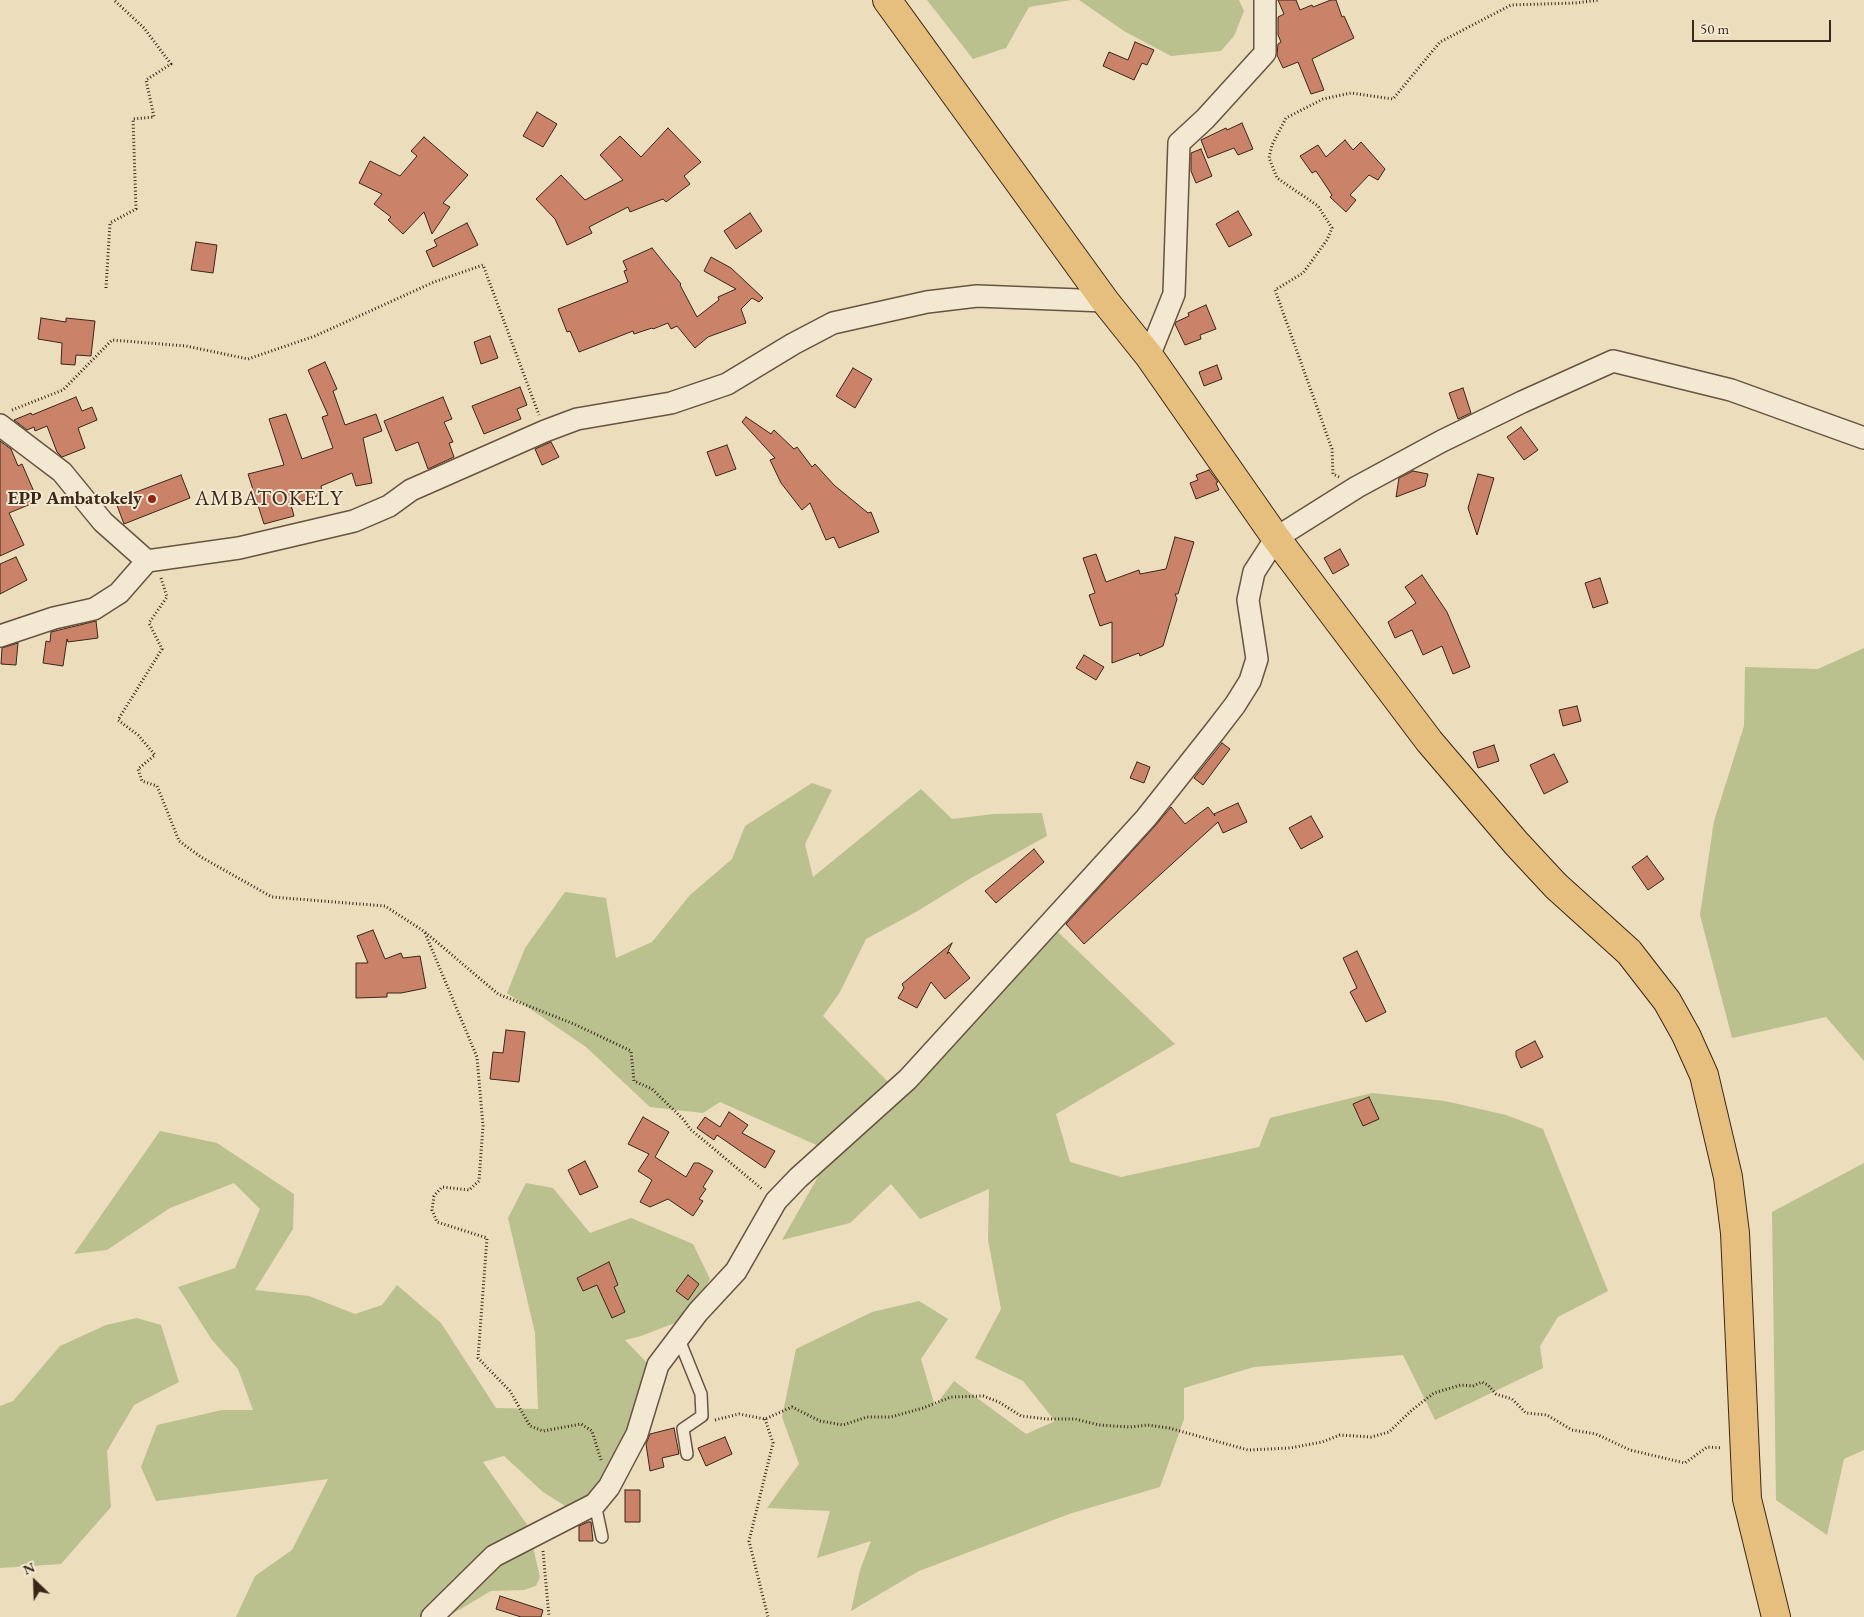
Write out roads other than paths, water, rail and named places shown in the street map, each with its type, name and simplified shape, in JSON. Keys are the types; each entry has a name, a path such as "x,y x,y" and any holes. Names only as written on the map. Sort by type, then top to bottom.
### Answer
{"main road":[{"path":"887,0 1105,301 1149,356 1276,538 1429,741 1516,843 1556,886 1629,952 1667,1001 1686,1035 1704,1075 1728,1177 1735,1233 1747,1499 1776,1617"}],"street":[{"path":"1149,356 1174,294 1179,143 1205,119 1265,53 1265,0"},
{"path":"0,636 54,618 94,609 120,593 147,561 239,548 354,521 389,506 411,490 544,431 577,420 671,403 701,394 727,384 793,344 833,324 927,302 977,296 1105,301"},
{"path":"432,1617 494,1556 595,1504 609,1488 637,1434 658,1365 698,1312 736,1271 776,1201 798,1178 908,1079 1146,818 1250,682 1257,660 1248,600 1254,572 1276,538 1357,487 1460,432 1613,361 1731,390 1864,438"},
{"path":"4,418 62,472 102,522 147,561"}],"lane":[{"path":"678,1337 701,1394 702,1416 683,1429 687,1454"},
{"path":"595,1504 602,1537"}],"place":[{"name":"EPP Ambatokely","path":"152,499"}],"district":[{"name":"AMBATOKELY","path":"269,499"}]}
